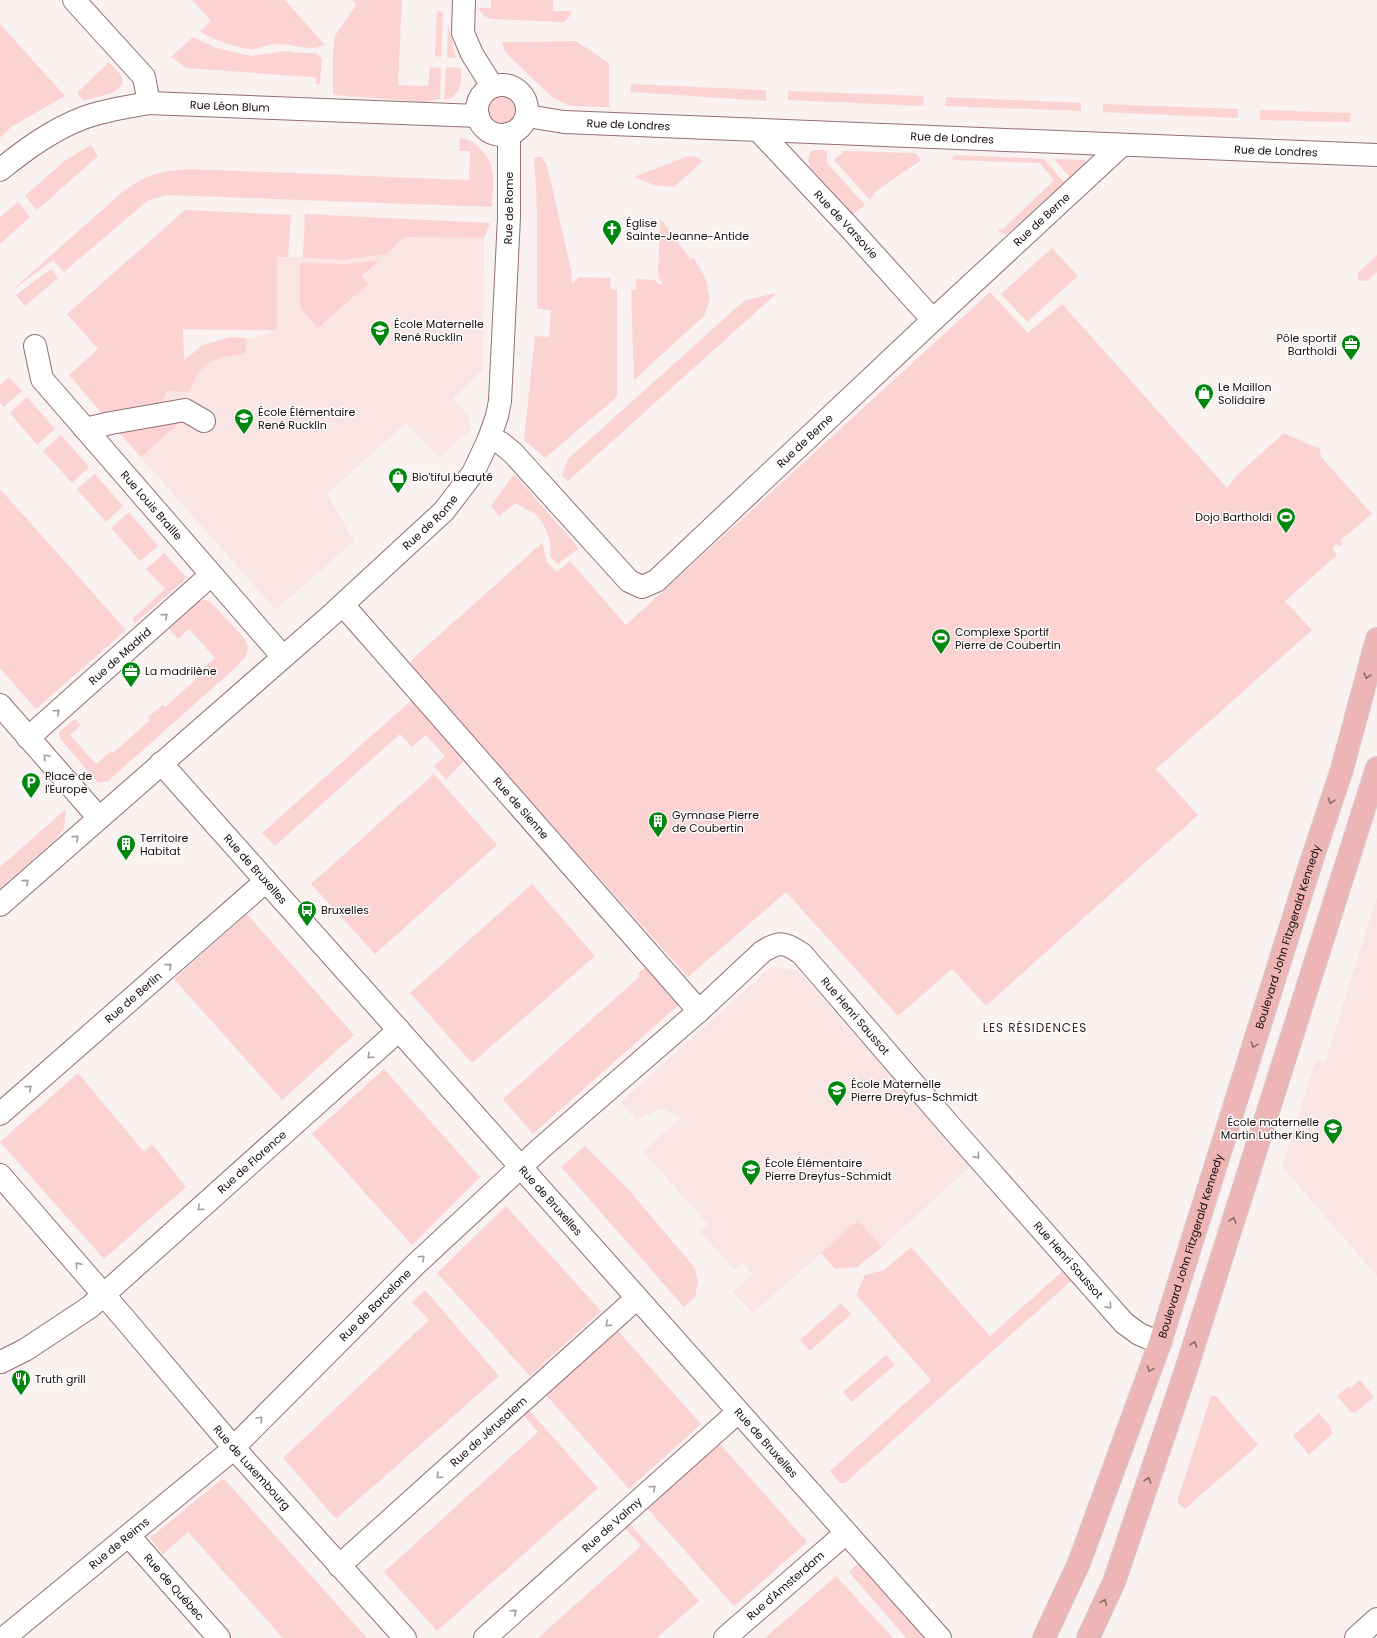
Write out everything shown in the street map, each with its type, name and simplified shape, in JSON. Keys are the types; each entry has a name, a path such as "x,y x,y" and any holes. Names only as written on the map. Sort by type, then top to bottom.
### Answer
{"main road":[{"name":"Boulevard John Fitzgerald Kennedy","path":"1044,1638 1079,1563 1160,1343 1307,875 1342,769 1377,639"},
{"path":"1088,1638 1114,1582 1184,1376 1377,768"}],"street":[{"path":"74,0 144,77 149,103"},
{"path":"464,0 463,33 472,54 492,86"},
{"path":"501,84 509,85 522,94 526,101 528,109 527,116 520,128 509,134 493,134 486,130 481,124 478,116 478,101 492,86 501,84"},
{"name":"Rue Léon Blum","path":"0,170 23,152 54,132 83,118 105,111 149,103 478,116"},
{"name":"Rue de Londres","path":"527,116 564,122 1377,155"},
{"name":"Rue de Varsovie","path":"758,130 933,320"},
{"name":"Rue de Rome","path":"161,763 342,605 444,510 473,474 489,439 497,416 500,400 509,217 509,134"},
{"name":"Rue de Berne","path":"489,439 501,443 513,453 629,581 642,587 656,581 933,320 1122,145"},
{"name":"Rue Louis Braille","path":"36,346 42,379 283,657"},
{"path":"85,429 110,423 185,410 204,421"},
{"name":"Rue de Madrid","path":"28,738 211,575"},
{"name":"Rue de Sienne","path":"342,605 699,1011"},
{"path":"0,706 99,818"},
{"path":"0,905 161,763"},
{"name":"Rue de Bruxelles","path":"161,763 940,1638"},
{"name":"Rue de Berlin","path":"0,1114 266,881"},
{"name":"Rue Henri Saussot","path":"520,1167 699,1011 762,952 771,946 780,943 789,945 802,954 951,1127 1124,1323 1138,1334 1160,1343"},
{"name":"Rue de Florence","path":"0,1365 90,1307 399,1030"},
{"name":"Rue de Barcelone","path":"233,1447 415,1265 520,1167"},
{"path":"0,1175 104,1294"},
{"name":"Rue de Luxembourg","path":"104,1294 233,1447 405,1638"},
{"name":"Rue de Jérusalem","path":"339,1566 637,1298"},
{"name":"Rue de Valmy","path":"485,1638 738,1412"},
{"name":"Rue de Reims","path":"4,1638 129,1536 226,1455 233,1447"},
{"name":"Rue d'Amsterdam","path":"725,1638 846,1532"},
{"name":"Rue de Québec","path":"129,1536 219,1638"},
{"path":"1356,1638 1377,1619"}],"shaded area":[{"path":"192,0 285,0 325,45 307,48 274,44 246,49 225,43 200,31 211,21"},
{"path":"353,0 402,0 398,85 428,86 430,67 441,68 440,99 425,102 333,95 333,50 335,36 356,5"},
{"path":"491,0 553,0 553,11 571,11 571,15 564,22 491,19 484,16 478,8 491,8"},
{"path":"437,11 443,12 441,57 435,56"},
{"path":"0,24 65,96 11,127 0,138"},
{"path":"448,24 456,58 447,57"},
{"path":"193,37 216,48 251,56 287,51 298,53 315,53 322,58 320,84 316,85 316,78 310,77 186,68 171,57"},
{"path":"576,41 609,63 609,107 570,106 553,98 505,52 502,42"},
{"path":"109,62 121,75 123,83 115,91 84,101 77,93"},
{"path":"446,67 461,68 461,83 454,96 444,100"},
{"path":"631,84 766,90 766,101 630,92"},
{"path":"788,91 924,96 923,106 788,100"},
{"path":"502,94 512,99 517,109 512,119 502,124 492,119 487,109 492,99"},
{"path":"946,97 1081,103 1081,111 945,106"},
{"path":"1103,104 1238,109 1238,118 1103,112"},
{"path":"1260,110 1351,113 1350,122 1260,120"},
{"path":"460,138 470,141 488,158 492,169 493,178 492,207 166,195 147,201 64,272 53,260 10,292 121,193 145,178 153,175 169,171 189,169 469,180 470,151 459,151"},
{"path":"91,145 98,156 37,210 25,196 64,161"},
{"path":"824,150 827,153 827,163 865,205 853,214 811,168 808,157 812,151"},
{"path":"844,151 915,153 921,160 875,192 870,200 834,160"},
{"path":"955,155 1044,159 1064,182 1007,234 1002,234 997,229 1003,229 1054,180 1040,163 954,160 952,158"},
{"path":"688,156 696,157 703,161 674,187 654,185 634,177"},
{"path":"534,157 541,157 547,165 572,274 571,282 573,283 579,277 611,278 610,289 617,290 617,397 545,458 524,440 535,336 549,337 551,310 537,309 537,209"},
{"path":"1054,159 1085,160 1086,162 1070,177"},
{"path":"18,202 30,217 0,244 0,217"},
{"path":"185,210 291,215 288,257 277,257 277,330 183,329 184,360 202,346 229,337 245,338 246,353 222,358 209,363 199,372 190,392 167,391 163,401 104,416 69,375 98,349 67,314"},
{"path":"305,214 490,223 484,238 405,237 386,254 345,260 303,258"},
{"path":"660,218 690,259 694,258 706,279 710,299 704,316 634,380 631,290 636,290 636,279 654,280 661,285 663,284 658,277"},
{"path":"405,237 484,238 483,370 453,398 468,415 471,429 439,458 406,423 327,494 354,541 276,610 104,416 172,378 202,346 229,337 251,339 275,331 183,329 181,252 345,260 386,254"},
{"path":"1052,248 1078,276 1027,322 1001,294"},
{"path":"1377,255 1377,272 1367,281 1358,280 1358,273"},
{"path":"380,260 361,276 368,284 318,328 300,308 300,263 347,264"},
{"path":"51,269 58,278 25,306 16,295"},
{"name":"Complexe Sportif Pierre de Coubertin","path":"990,292 1028,333 1062,304 1227,488 1236,476 1284,433 1320,449 1321,457 1372,514 1340,541 1343,544 1339,546 1336,544 1332,549 1337,555 1285,601 1312,630 1156,769 1198,815 986,1006 952,969 898,1016 786,892 688,977 525,795 410,663 417,655 542,543 547,562 557,572 570,561 626,625"},
{"path":"777,293 568,481 562,475 568,459 745,300"},
{"path":"9,377 22,391 4,407 0,403 0,385"},
{"path":"27,397 55,429 37,445 10,413"},
{"path":"185,418 141,457 116,429"},
{"path":"61,435 89,467 72,483 43,451"},
{"path":"95,474 123,506 106,522 77,489"},
{"path":"514,474 579,548 558,564 550,556 551,551 549,539 545,527 535,514 515,503 499,516 491,506"},
{"path":"0,489 126,630 36,709 0,668"},
{"path":"129,512 158,546 140,561 111,528"},
{"path":"164,553 187,578 135,623 132,619 165,589 146,569"},
{"path":"206,600 211,602 244,638 248,647 246,656 234,669 108,781 98,783 61,740 59,732 75,719 81,725 70,735 96,764 111,751 113,753 150,720 148,717 163,705 165,707 202,674 200,671 215,658 189,629 178,639 169,629 198,601"},
{"path":"414,698 464,754 464,761 446,780 434,766 445,756 426,735 412,747 400,734 275,846 262,833"},
{"path":"434,774 497,845 375,954 311,884"},
{"path":"66,809 64,828 56,839 0,888 0,867"},
{"path":"532,884 595,956 472,1063 410,993"},
{"name":"École maternelle Martin Luther King","path":"1377,897 1377,1276 1282,1167 1316,1060 1325,1062"},
{"path":"247,914 354,1035 282,1100 174,979"},
{"path":"650,964 683,1001 533,1134 503,1099 640,976 638,973"},
{"name":"École Maternelle Pierre Dreyfus-Schmidt","path":"771,967 797,970 971,1166 882,1247 858,1221 753,1313 733,1292 752,1274 742,1262 734,1270 700,1231 708,1224 643,1152 680,1118 662,1108 636,1120 621,1102"},
{"path":"384,1069 480,1177 412,1245 312,1134"},
{"path":"78,1073 144,1152 152,1144 186,1187 104,1259 0,1142"},
{"path":"585,1146 628,1189 695,1268 698,1282 695,1297 684,1307 561,1167"},
{"path":"506,1206 601,1311 530,1376 437,1273"},
{"path":"858,1220 882,1247 857,1267 835,1269 821,1253"},
{"path":"911,1247 990,1336 1063,1271 1071,1281 845,1483 840,1483 830,1471 931,1380 856,1295 865,1275 884,1270"},
{"path":"425,1290 499,1376 336,1519 283,1458 429,1320 412,1302"},
{"path":"841,1303 851,1314 810,1351 800,1340"},
{"path":"618,1331 701,1424 629,1489 546,1395"},
{"path":"886,1355 895,1365 852,1402 843,1392"},
{"path":"1360,1380 1374,1397 1356,1412 1352,1413 1337,1396 1349,1386 1351,1388"},
{"path":"1211,1396 1216,1396 1258,1445 1185,1509 1177,1502"},
{"path":"529,1410 598,1488 437,1631 384,1572 538,1432 524,1415"},
{"path":"1319,1413 1331,1427 1332,1434 1309,1455 1293,1436"},
{"path":"720,1444 807,1542 734,1606 647,1508"},
{"path":"222,1479 226,1481 367,1638 283,1638 188,1532 163,1554 150,1538"},
{"path":"630,1524 699,1601 657,1638 538,1638 641,1546 625,1528"},
{"path":"859,1563 925,1638 906,1638 849,1572"},
{"path":"836,1576 893,1638 765,1638"}],"place":[{"name":"Église Sainte-Jeanne-Antide","path":"612,246"},
{"name":"École Maternelle René Rucklin","path":"380,347"},
{"name":"Pôle sportif Bartholdi","path":"1351,361"},
{"name":"Le Maillon Solidaire","path":"1204,410"},
{"name":"École Élémentaire René Rucklin","path":"244,435"},
{"name":"Bio'tiful beauté","path":"398,494"},
{"name":"Dojo Bartholdi","path":"1286,534"},
{"name":"Complexe Sportif Pierre de Coubertin","path":"941,655"},
{"name":"La madrilène","path":"131,688"},
{"name":"Place de l'Europe","path":"31,799"},
{"name":"Gymnase Pierre de Coubertin","path":"658,838"},
{"name":"Territoire Habitat","path":"126,861"},
{"name":"Bruxelles","path":"307,927"},
{"name":"École Maternelle Pierre Dreyfus-Schmidt","path":"837,1107"},
{"name":"École maternelle Martin Luther King","path":"1333,1145"},
{"name":"École Élémentaire Pierre Dreyfus-Schmidt","path":"751,1186"},
{"name":"Truth grill","path":"21,1396"}],"district":[{"name":"LES RÉSIDENCES","path":"1035,1028"}]}
